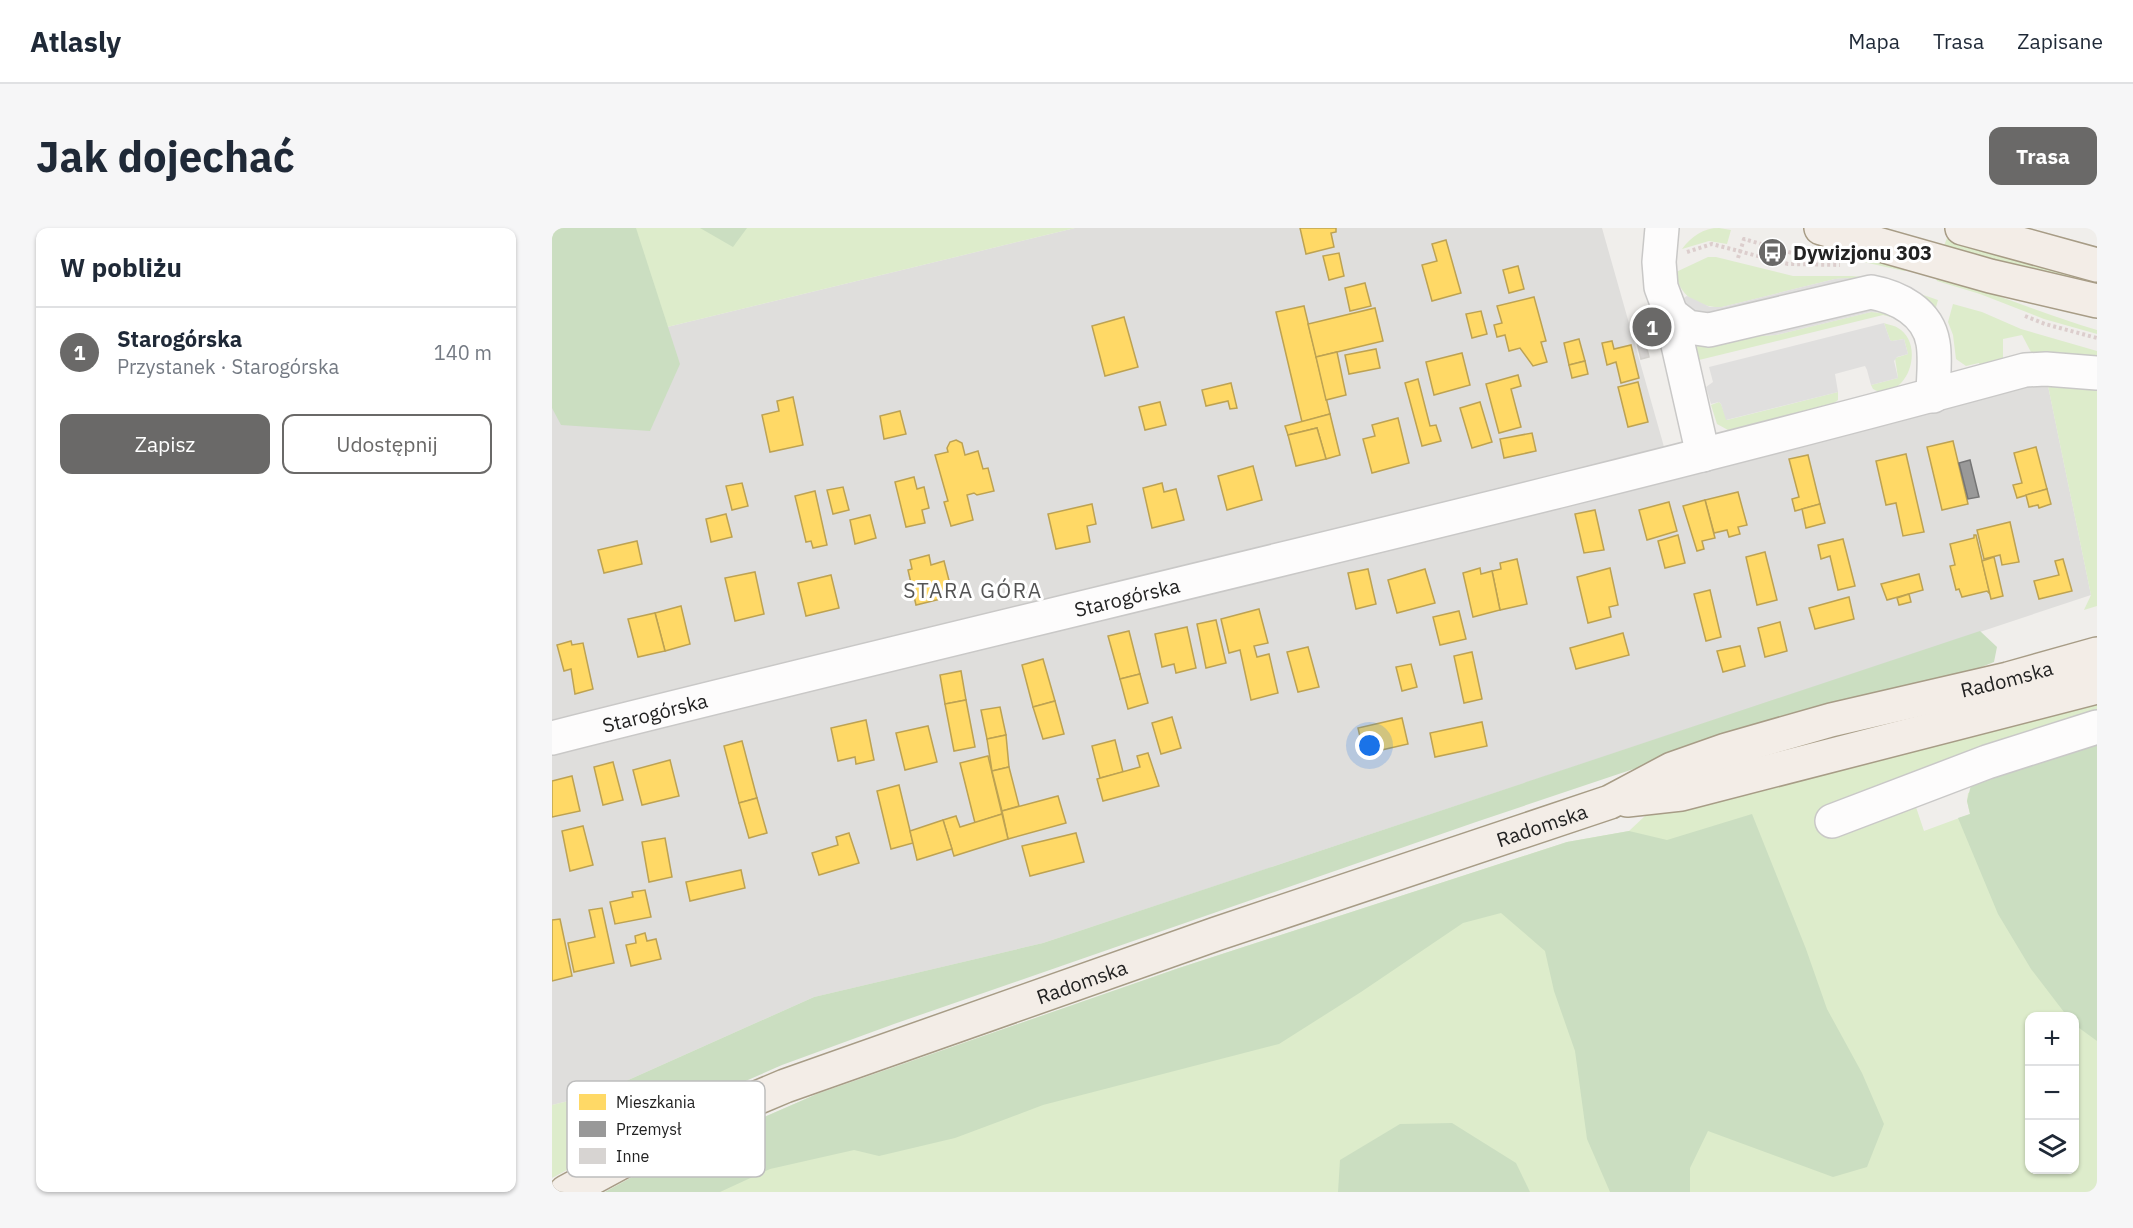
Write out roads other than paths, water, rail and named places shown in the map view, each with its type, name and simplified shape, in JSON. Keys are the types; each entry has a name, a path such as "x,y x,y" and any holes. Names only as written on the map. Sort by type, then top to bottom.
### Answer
{"main road":[{"path":"1821,228 1990,276 2097,301"},
{"path":"1962,228 2097,265"},
{"name":"Radomska","path":"765,1095 785,1086 1238,927 1610,802 1672,769 1726,750 1831,720 2008,679 2097,654"},
{"name":"Radomska","path":"1610,802 1681,794 2097,687"},
{"name":"Radomska","path":"566,1192 594,1177"}],"street":[{"path":"1671,240 1659,261 1661,287 1671,314 1703,455"},
{"path":"1671,314 1688,327 1709,330 1870,292 1890,297 1908,305 1930,333 1934,355 1933,396"},
{"name":"Starogórska","path":"552,738 879,656 1328,549 1933,396 2025,370 2046,369 2097,373"},
{"path":"1832,821 1987,762 2097,727"}],"place":[{"name":"Dywizjonu 303","path":"1772,252"},
{"name":"Starogórska","path":"1652,327"}],"district":[{"name":"STARA GÓRA","path":"973,590"}]}
